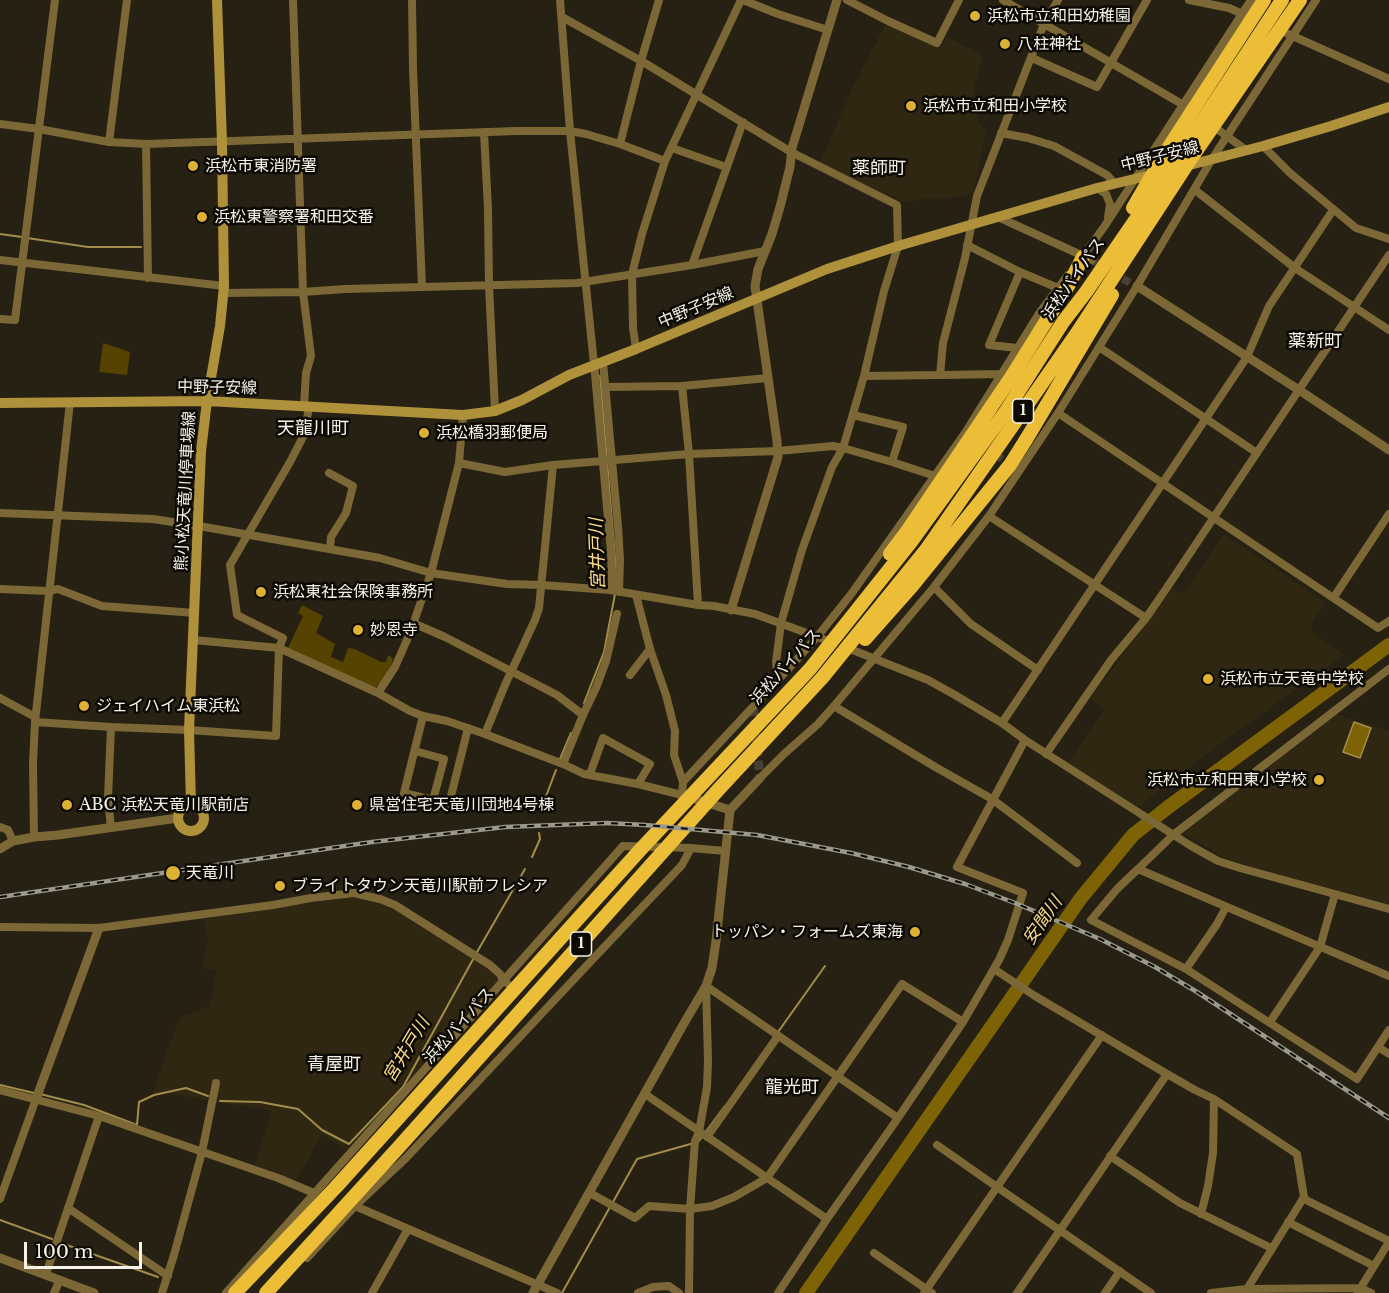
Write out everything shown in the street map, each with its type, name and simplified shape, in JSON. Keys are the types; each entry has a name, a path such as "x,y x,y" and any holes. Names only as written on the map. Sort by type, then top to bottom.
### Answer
{"highway":[{"name":"1","path":"1148,182 1264,0"},
{"name":"浜松バイパス","path":"266,1293 718,790 822,678 847,656 926,550 1077,333 1179,178 1186,156 1282,0"},
{"name":"浜松バイパス","path":"235,1293 336,1187 641,849 810,669 821,645 838,629 918,532 1006,411 1063,322 1086,292 1148,182 1186,156 1300,0"},
{"name":"1","path":"1006,462 1028,438 1132,262 1162,204"},
{"path":"838,629 908,530 1088,259"},
{"path":"860,638 912,585 1006,462"}],"main road":[{"name":"熊小松天竜川停車場線","path":"178,818 181,826 188,830 196,830 204,821 204,813 199,807 191,804 189,730 201,451 224,289 217,0"},
{"name":"中野子安線","path":"0,403 207,401 463,415 495,411 522,400 569,375 826,269 1097,188 1115,184 1148,182 1212,159 1331,126 1389,106"},
{"path":"178,818 180,810 191,804"}],"street":[{"path":"0,319 15,320 55,0"},
{"path":"109,142 127,0"},
{"path":"0,698 35,720 111,727 276,736 279,648 283,638 237,615 230,566 305,433 306,373 311,356 303,292 293,0"},
{"path":"412,0 422,287"},
{"path":"560,0 585,281 598,363 607,462"},
{"path":"620,144 640,61 659,0"},
{"path":"636,349 633,328 632,274 642,234 665,161 742,0 828,30"},
{"path":"731,609 778,457 755,286 758,269 780,207 790,167 791,152 837,0"},
{"path":"847,0 938,43 959,0"},
{"path":"1003,0 1186,106"},
{"path":"940,375 943,343 978,196 1044,24 1058,0"},
{"path":"1032,58 1097,87 1147,0"},
{"path":"1190,0 1229,8 1244,15"},
{"path":"1104,227 1148,182 1186,106 1244,15 1251,0"},
{"path":"535,1289 706,986 712,968 716,941 730,810 834,706 934,587 989,516 1058,413 1134,285 1289,35 1316,0"},
{"path":"562,17 697,94 791,152 897,205 898,246 884,291 864,376 843,448 832,467 780,623 776,662 778,681"},
{"path":"1289,35 1389,79"},
{"path":"692,265 743,122"},
{"path":"0,124 109,142 146,144 570,131 620,144 665,161"},
{"path":"1217,129 1246,150"},
{"path":"484,132 495,411"},
{"path":"1001,133 1054,146 1107,175 1115,184"},
{"path":"146,144 148,278"},
{"path":"1263,146 1290,173 1356,228 1389,239"},
{"path":"672,147 726,167"},
{"path":"683,782 778,681 821,645 852,593 966,434 1038,315 1058,288 1088,259 1110,212 1106,194 1097,188"},
{"path":"1195,190 1295,268 1389,330"},
{"path":"1002,723 1247,357 1269,306 1333,210"},
{"path":"998,217 1088,259"},
{"path":"967,245 1058,288"},
{"path":"0,260 224,289 303,292 585,281 692,265 765,251"},
{"path":"1046,754 1111,660 1146,618 1389,255"},
{"path":"1018,348 989,345 1020,272"},
{"path":"1134,285 1389,450"},
{"path":"1099,347 1257,453"},
{"path":"598,363 606,387 612,583 615,591"},
{"path":"864,376 1002,374"},
{"path":"606,387 682,386 768,378"},
{"path":"682,386 689,454 698,605"},
{"path":"34,837 35,720 70,402"},
{"path":"1058,413 1378,628 1389,621"},
{"path":"378,693 395,667 431,573 459,463 463,415"},
{"path":"853,415 903,428 892,462"},
{"path":"1006,462 1017,464 1043,435"},
{"path":"459,463 505,472 552,465 689,454 778,451 823,446 843,448 935,476"},
{"path":"998,503 1010,471 1006,462"},
{"path":"485,734 539,608 552,465"},
{"path":"329,473 353,486 346,513 332,537 330,549"},
{"path":"0,513 153,519 380,558 431,573 507,584 615,591 755,614 780,623 821,645 874,658 928,680 1002,723 1046,754 1218,861 1389,909"},
{"path":"1334,597 1389,514"},
{"path":"989,516 1146,618"},
{"path":"934,587 971,624 1038,670"},
{"path":"0,589 48,591 58,589 102,606 195,614"},
{"path":"636,595 675,730 674,755 683,782 682,795"},
{"path":"563,764 581,714 606,661 617,614"},
{"path":"413,623 557,695 581,714"},
{"path":"194,640 279,648 378,693 410,711 485,734 584,774 638,784 730,810"},
{"path":"630,675 650,649"},
{"path":"1389,669 1172,834 1117,889 1091,920 1186,969 1357,1079 1389,1030"},
{"path":"834,706 992,799 1077,863"},
{"path":"415,751 444,759 433,800 404,793 423,716"},
{"path":"111,727 108,798 111,828"},
{"path":"448,808 468,728"},
{"path":"590,774 603,738 650,764 638,784"},
{"path":"778,1293 963,1022 1008,940 1023,893 957,867 1025,740"},
{"path":"0,849 13,842 34,837 58,836 178,818"},
{"path":"0,827 8,830 13,842"},
{"path":"226,1293 314,1192 506,982 623,846 725,851"},
{"path":"290,1267 305,1260 355,1206 406,1158 681,865 691,848"},
{"path":"1138,869 1389,976"},
{"path":"0,927 99,928 354,893 395,905 500,974 506,982"},
{"path":"1270,1023 1320,947 1335,894"},
{"path":"1186,969 1226,907"},
{"path":"0,1199 99,928"},
{"path":"994,969 1035,996 1214,1099 1297,1154 1306,1200 1389,1241 1359,1291"},
{"path":"590,1193 635,1218 650,1206 690,1209 712,1206 734,1197 767,1178 902,984 963,1022"},
{"path":"706,986 898,1118"},
{"path":"689,1293 690,1209 695,1141 699,1132 707,1087 706,986"},
{"path":"534,1005 542,1013"},
{"path":"707,1137 776,1035"},
{"path":"874,1253 928,1292 1102,1035"},
{"path":"1378,1047 1389,1054"},
{"path":"1017,1293 1167,1074"},
{"path":"162,1293 202,1152 216,1083"},
{"path":"0,1090 37,1096 99,1116 314,1192"},
{"path":"645,1094 827,1219"},
{"path":"1201,1214 1213,1153 1214,1099"},
{"path":"46,1274 99,1116"},
{"path":"937,1145 1151,1293"},
{"path":"1110,1156 1180,1203 1271,1248"},
{"path":"1247,1289 1304,1197"},
{"path":"355,1206 408,1228 535,1289 556,1293"},
{"path":"68,1208 168,1276"},
{"path":"1288,1222 1374,1266"},
{"path":"372,1293 408,1228"},
{"path":"0,1258 94,1293"},
{"path":"1105,1293 1120,1272"},
{"path":"54,1293 60,1280"},
{"path":"639,1293 653,1287 669,1286 679,1293"},
{"path":"1211,1293 1247,1289 1371,1293"}],"shaded area":[{"name":"浜松市立和田小学校","path":"885,25 942,47 946,37 983,55 974,88 978,123 986,131 974,193 960,197 904,202 820,163 852,89"},
{"path":"103,343 130,352 127,375 99,372"},
{"name":"浜松市立天竜中学校","path":"1224,534 1326,603 1313,621 1311,631 1344,655 1209,752 1139,807 1068,763 1105,709 1090,699 1172,589 1183,593"},
{"path":"302,605 323,616 316,633 335,644 331,657 343,662 348,648 355,649 381,662 386,662 388,655 393,658 380,685 373,688 288,648 303,616 298,613"},
{"name":"浜松市立和田東小学校","path":"1337,714 1389,731 1389,904 1247,866 1223,857 1183,832"},
{"path":"1354,722 1371,728 1360,758 1343,752"},
{"path":"353,897 390,906 494,971 499,976 498,984 346,1150 322,1134 296,1181 254,1166 272,1111 152,1093 180,1017 209,1006 217,972 202,967 208,938 204,919"}],"waterway":[{"path":"0,234 22,237"},
{"path":"27,238 88,247 141,247"},
{"name":"宮井戸川","path":"600,376 616,579"},
{"name":"宮井戸川","path":"584,703 604,652 615,594"},
{"name":"安間川","path":"806,1293 1081,898 1133,835 1389,645"},
{"name":"宮井戸川","path":"560,759 571,733"},
{"name":"宮井戸川","path":"540,812 556,770"},
{"name":"宮井戸川","path":"532,857 540,839 539,833"},
{"name":"宮井戸川","path":"220,1101 260,1102 298,1109 322,1130 349,1144 403,1087 525,869"},
{"path":"778,1032 825,966"},
{"name":"宮井戸川","path":"0,1085 34,1093"},
{"name":"宮井戸川","path":"40,1094 84,1105 137,1125 139,1102 154,1095 186,1088 208,1096"},
{"path":"699,1141 724,1107"},
{"path":"613,1202 637,1159 694,1143"},
{"path":"562,1293 610,1207"},
{"name":"宮井戸川","path":"0,1220 52,1239"},
{"name":"宮井戸川","path":"61,1243 158,1277"}],"tunnel":[{"path":"1092,260 1130,283"},
{"path":"979,443 1002,459"},
{"path":"753,707 760,778"}],"railway":[{"path":"0,897 372,842 505,827 607,823 757,835 909,867 965,884 1100,939 1155,967 1197,992 1389,1118"}],"place":[{"name":"浜松市立和田幼稚園","path":"975,16"},
{"name":"八柱神社","path":"1005,44"},
{"name":"浜松市立和田小学校","path":"911,106"},
{"name":"浜松市東消防署","path":"193,166"},
{"name":"浜松東警察署和田交番","path":"202,217"},
{"name":"浜松橋羽郵便局","path":"424,433"},
{"name":"浜松東社会保険事務所","path":"261,592"},
{"name":"妙恩寺","path":"358,630"},
{"name":"浜松市立天竜中学校","path":"1208,679"},
{"name":"ジェイハイム東浜松","path":"84,706"},
{"name":"浜松市立和田東小学校","path":"1319,780"},
{"name":"ABC 浜松天竜川駅前店","path":"67,805"},
{"name":"県営住宅天竜川団地4号棟","path":"357,805"},
{"name":"天竜川","path":"173,873"},
{"name":"ブライトタウン天竜川駅前フレシア","path":"280,886"},
{"name":"トッパン・フォームズ東海","path":"915,932"}],"district":[{"name":"薬師町","path":"879,169"},
{"name":"薬新町","path":"1315,342"},
{"name":"天龍川町","path":"313,429"},
{"name":"青屋町","path":"334,1065"},
{"name":"龍光町","path":"792,1088"}]}
